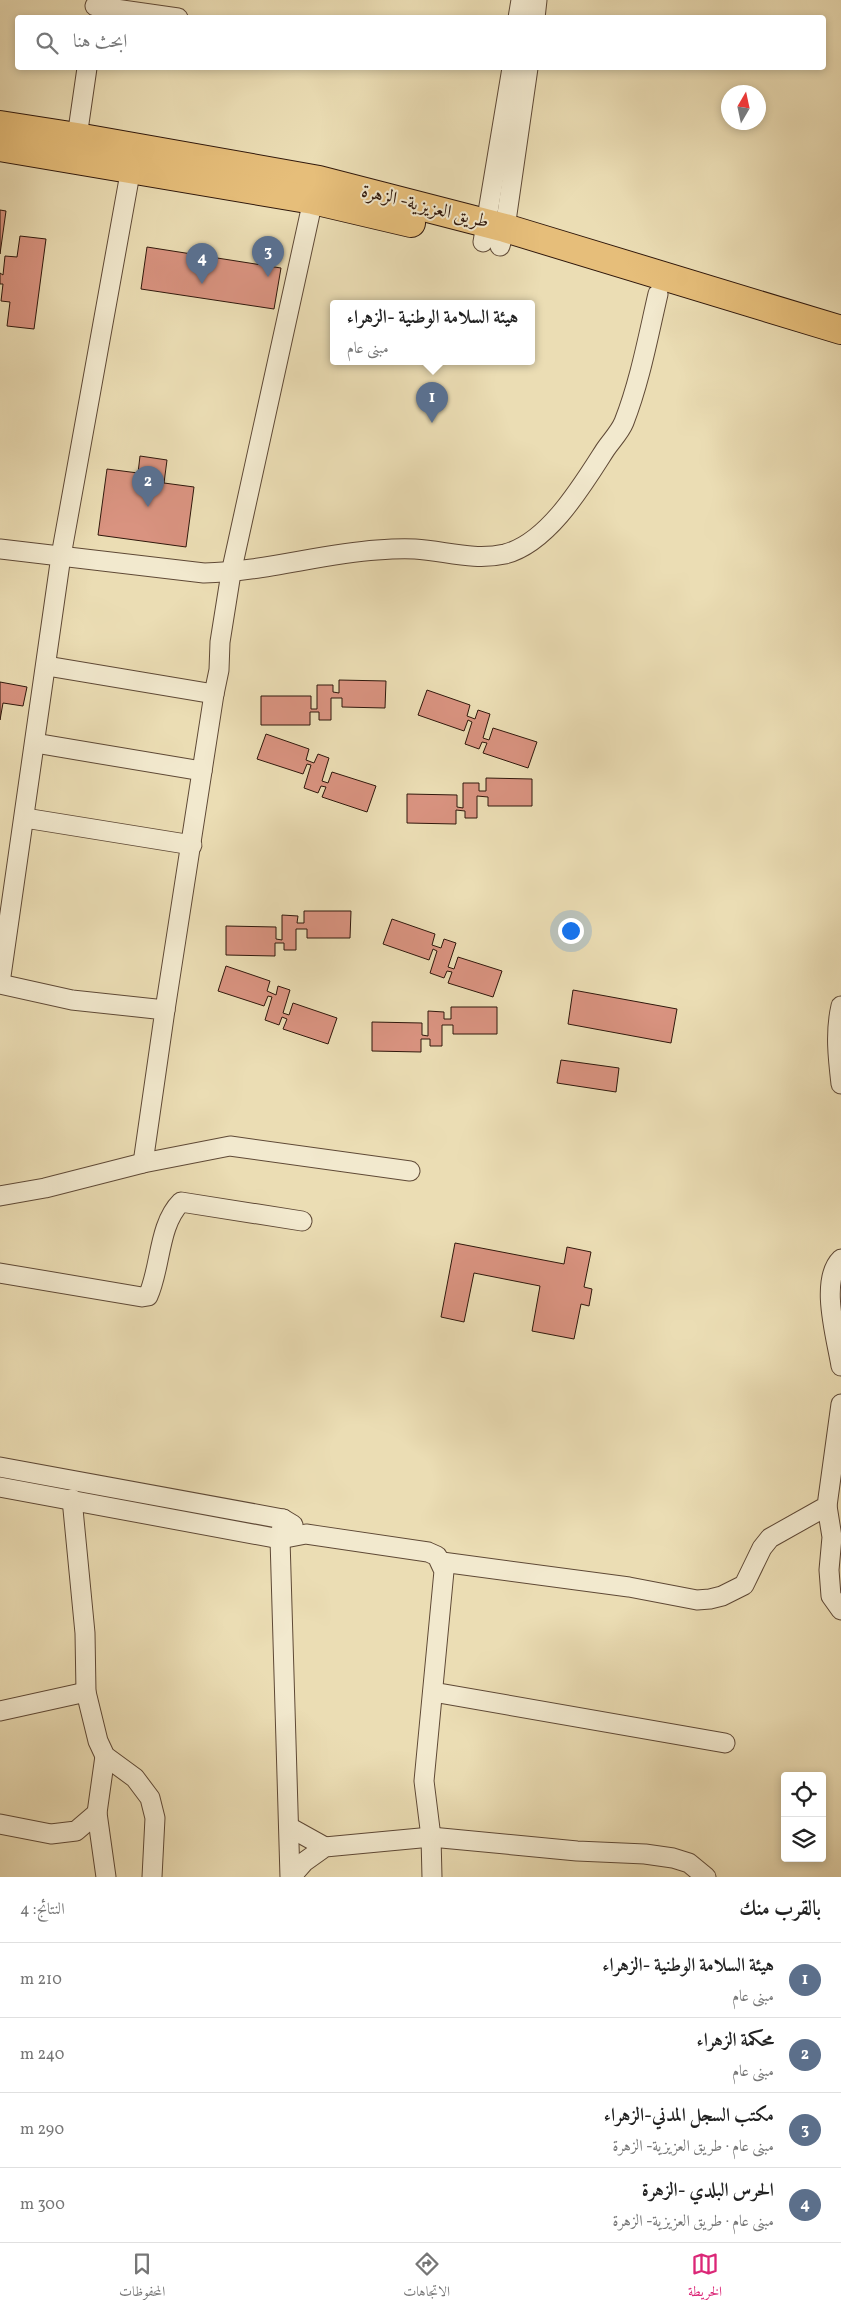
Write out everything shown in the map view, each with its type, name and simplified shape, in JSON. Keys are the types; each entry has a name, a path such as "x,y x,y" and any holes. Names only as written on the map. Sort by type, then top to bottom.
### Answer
{"main road":[{"name":"طريق العزيزية- الزهرة","path":"0,125 77,136 319,180 494,235 841,330"},
{"name":"طريق العزيزية- الزهرة","path":"0,147 313,200 494,235 658,294 841,349"}],"street":[{"path":"518,15 521,0"},
{"path":"536,15 538,0"},
{"path":"95,8 153,15"},
{"path":"77,136 87,70"},
{"path":"494,235 512,70"},
{"path":"494,235 528,70"},
{"path":"131,168 61,556 47,666 24,818 7,881 0,984 72,1000 165,1010"},
{"path":"143,1163 165,1010 219,670 220,642 231,572 313,200"},
{"path":"0,549 204,573 231,572 357,552 415,549 477,558 506,554 528,544 546,530 587,479 623,424 634,392 658,294"},
{"path":"47,666 214,694"},
{"path":"35,743 202,771"},
{"path":"24,818 192,845"},
{"path":"841,1006 838,1020 837,1055 841,1084"},
{"path":"0,1196 45,1188 143,1163 230,1146 410,1171"},
{"path":"0,1273 142,1297 148,1296 158,1254 174,1209 181,1202 302,1221"},
{"path":"841,1259 833,1277 830,1292 831,1309 841,1366"},
{"path":"841,1404 827,1506 832,1537 829,1570 831,1596 841,1610"},
{"path":"0,1467 283,1519 306,1534"},
{"path":"0,1487 280,1539 306,1534 428,1552 437,1556 442,1562 444,1571 424,1781 431,1838 432,1877"},
{"path":"72,1499 85,1633 86,1692 98,1741 105,1756 135,1778 150,1798 154,1818 152,1877"},
{"path":"442,1562 629,1587 697,1600 722,1596 744,1585 762,1548 770,1538 827,1506"},
{"path":"283,1519 280,1539 291,1877"},
{"path":"0,1711 86,1692"},
{"path":"432,1692 725,1743"},
{"path":"105,1756 96,1813 106,1877"},
{"path":"76,1831 96,1813"},
{"path":"0,1824 51,1834 76,1831 87,1836 102,1850"},
{"path":"289,1827 325,1847"},
{"path":"291,1877 304,1862 325,1847 431,1838 595,1852 645,1854 673,1858 689,1864 706,1877"}],"building":[{"path":"0,210 6,211 0,254"},
{"path":"20,236 46,239 34,329 7,326 10,302 1,301 3,284 0,284 0,273 3,275 5,256 17,257"},
{"path":"147,247 281,268 274,309 141,289"},
{"path":"140,456 167,460 164,483 194,487 186,547 98,535 107,469 138,473"},
{"path":"339,680 386,681 385,708 342,707 342,698 331,698 331,720 319,720 319,712 310,712 310,725 261,725 261,696 311,696 311,709 317,709 317,685 333,685 333,692 339,693"},
{"path":"0,682 27,687 23,706 3,703 0,720"},
{"path":"427,690 470,705 467,716 475,719 478,710 490,714 483,738 489,740 493,728 537,742 528,768 483,753 487,743 482,742 479,749 465,744 472,722 468,720 464,731 418,715"},
{"path":"266,734 309,749 306,760 314,763 318,754 329,758 322,781 328,783 332,772 376,786 367,812 322,797 326,787 321,786 318,793 304,788 311,765 307,764 303,774 257,759"},
{"path":"486,778 532,779 532,806 488,806 488,797 477,796 477,818 465,818 465,811 456,810 456,824 407,823 407,794 457,795 457,807 463,808 463,783 479,783 479,791 486,791"},
{"path":"304,911 351,911 350,938 307,938 307,929 296,929 296,950 284,950 284,943 275,943 275,956 226,955 226,926 276,927 276,939 282,940 282,915 298,916 297,923 304,923"},
{"path":"392,919 435,934 432,945 441,948 444,939 456,943 448,967 454,969 458,957 502,971 493,997 448,983 452,972 447,971 444,978 430,973 437,951 433,949 429,960 383,944"},
{"path":"226,966 270,981 267,991 276,995 278,986 290,990 283,1013 289,1015 293,1003 337,1018 328,1044 283,1029 287,1019 282,1017 279,1025 265,1020 272,997 268,996 264,1006 218,991"},
{"path":"573,990 677,1009 671,1043 568,1024"},
{"path":"451,1007 497,1007 497,1034 453,1034 453,1025 442,1025 442,1046 430,1046 430,1039 421,1039 421,1052 372,1051 372,1022 422,1023 422,1035 428,1036 428,1011 444,1012 444,1019 451,1019"},
{"path":"561,1060 619,1068 616,1092 557,1083"},
{"path":"455,1243 564,1264 567,1247 591,1252 584,1287 592,1289 589,1306 581,1304 574,1339 532,1331 540,1286 474,1273 464,1322 441,1317"}],"place":[{"name":"مكتب السجل المدني-الزهراء","path":"268,277"},
{"name":"الحرس البلدي -الزهرة","path":"202,284"},
{"name":"هيئة السلامة الوطنية -الزهراء","path":"432,423"},
{"name":"محكمة الزهراء","path":"148,507"}]}
